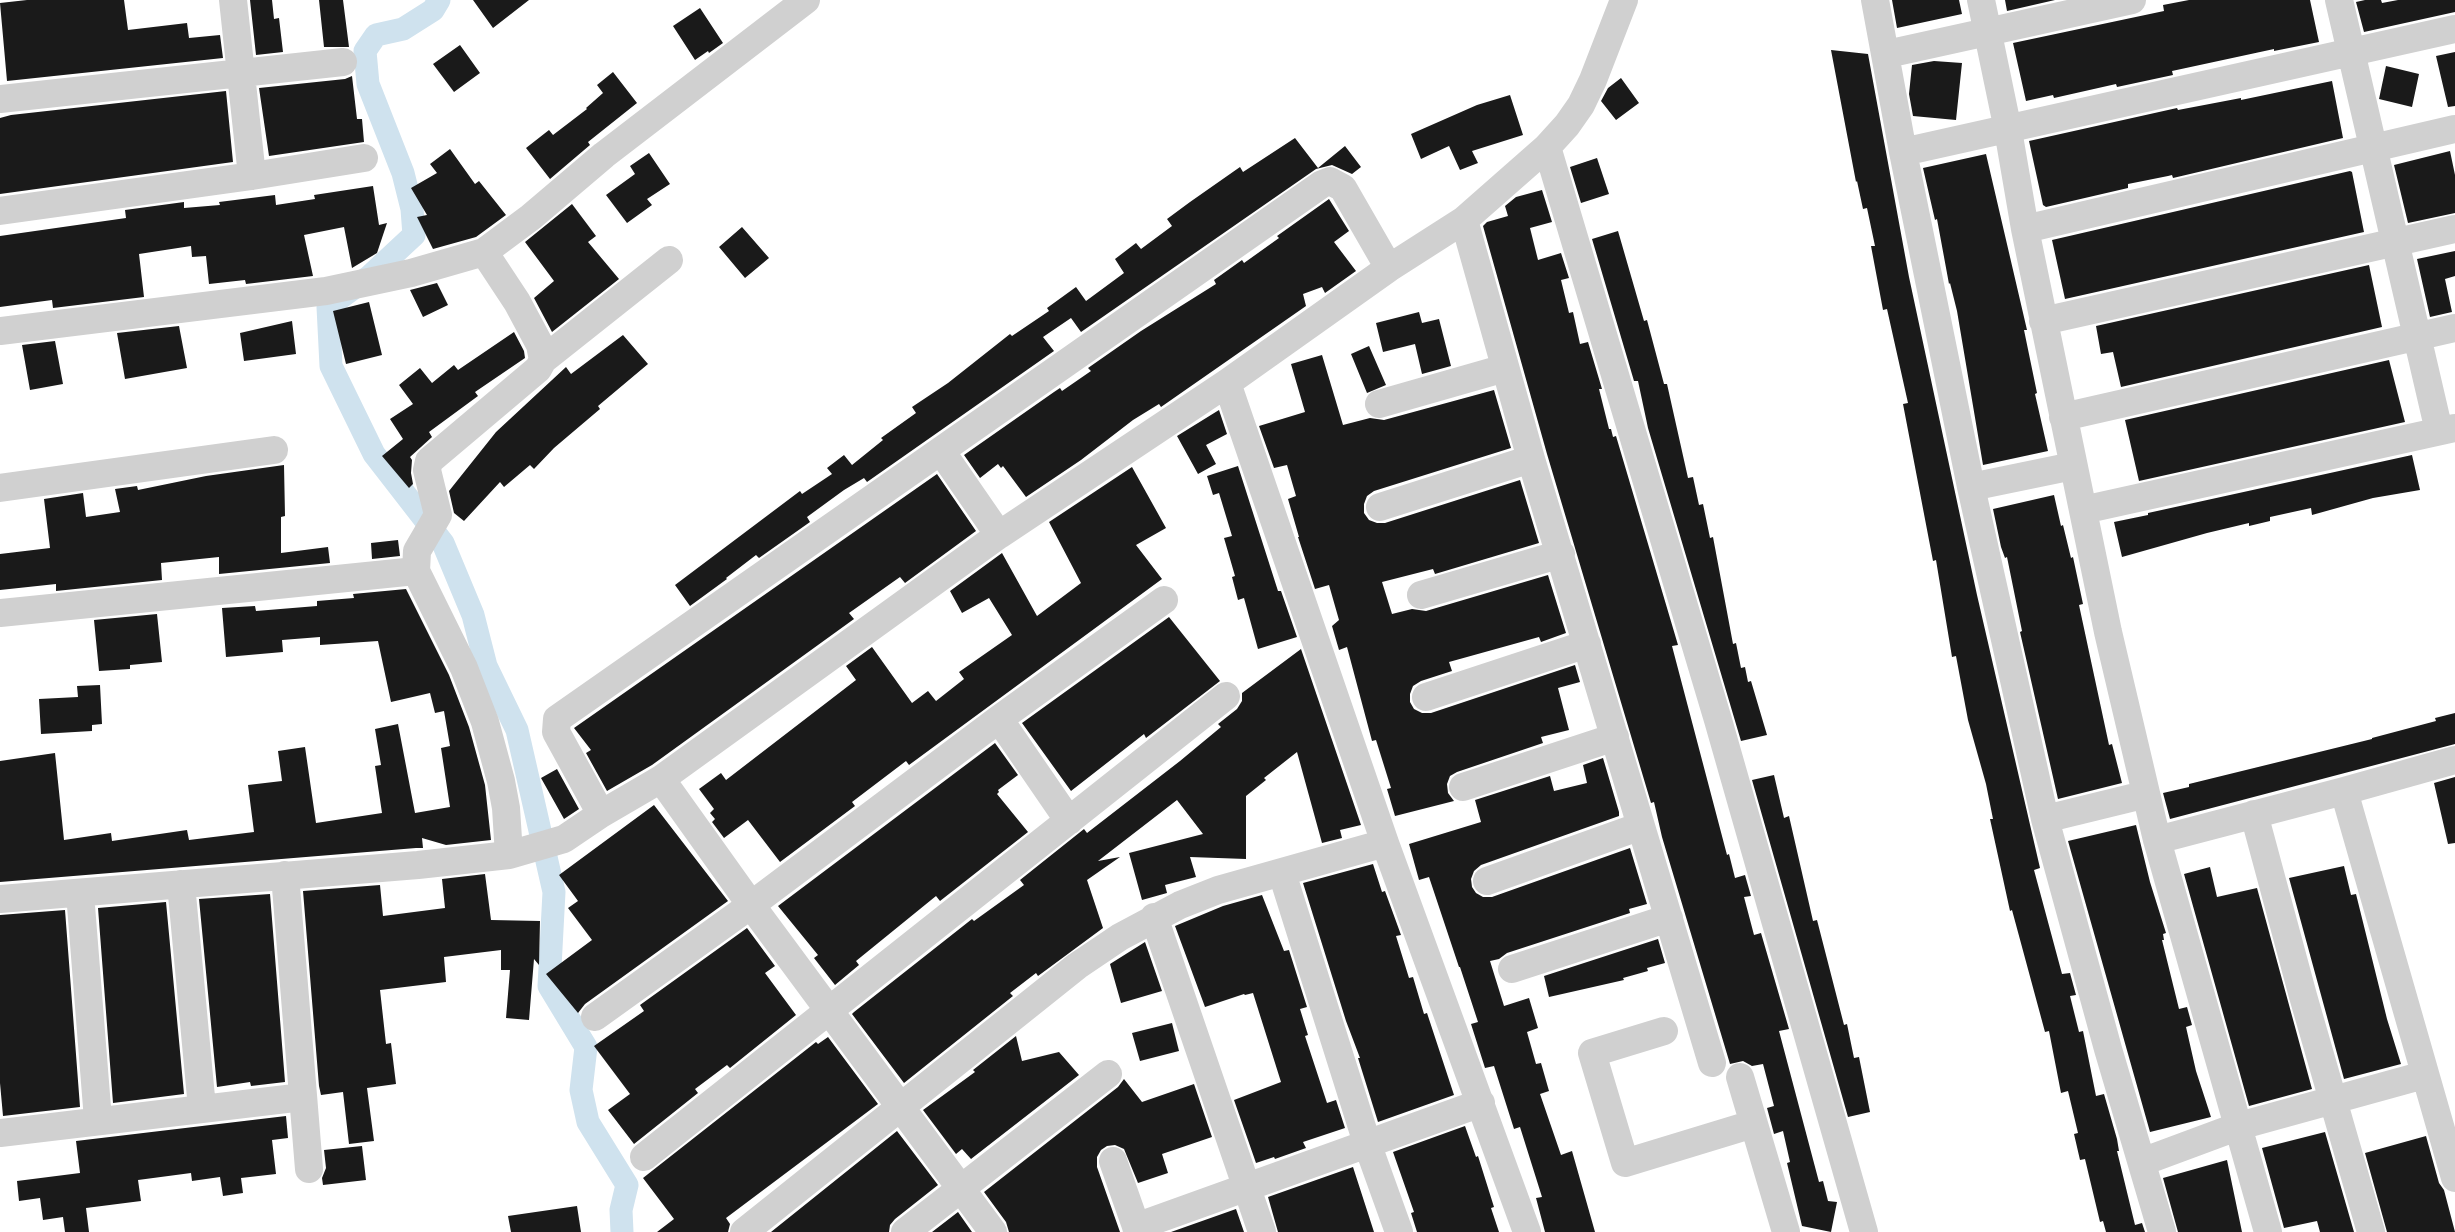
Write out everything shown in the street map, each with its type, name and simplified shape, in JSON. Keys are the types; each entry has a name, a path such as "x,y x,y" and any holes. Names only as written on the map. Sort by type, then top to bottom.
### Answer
{"street":[{"path":"233,0 252,176"},
{"path":"0,331 336,288 484,253 604,155 806,0"},
{"path":"0,899 517,853 564,839 661,779 999,535 1227,383 1389,268 1464,220 1547,147 1567,125 1581,105 1624,0"},
{"path":"1875,0 1971,487 2045,819 2162,1232"},
{"path":"1981,0 2043,321 2108,632 2157,840 2268,1232"},
{"path":"1887,54 2132,0"},
{"path":"2083,510 2447,430 2417,337 2339,0"},
{"path":"1903,152 2455,29"},
{"path":"0,99 343,62"},
{"path":"2025,229 2455,130"},
{"path":"1547,147 1718,720 1864,1232"},
{"path":"0,211 364,158"},
{"path":"601,814 556,732 557,719 1322,184 1331,181 1343,188 1389,268"},
{"path":"1464,220 1531,460 1712,1063"},
{"path":"2043,321 2455,229"},
{"path":"484,253 517,302 540,345 543,360"},
{"path":"517,853 485,722 464,668 416,571 417,551 429,532 438,508 427,470 429,461 538,369 543,360 669,260"},
{"path":"2063,417 2455,328"},
{"path":"1379,404 1505,368"},
{"path":"1227,383 1385,844 1527,1232"},
{"path":"0,488 274,450"},
{"path":"941,450 999,535"},
{"path":"1380,507 1531,460"},
{"path":"1971,487 2073,466"},
{"path":"1420,595 1560,554"},
{"path":"0,613 416,571"},
{"path":"595,1017 1164,600"},
{"path":"1426,697 1587,644"},
{"path":"644,1157 1226,696"},
{"path":"999,719 1069,821"},
{"path":"1463,787 1615,737"},
{"path":"2157,840 2455,760"},
{"path":"661,779 993,1232"},
{"path":"2344,791 2455,1178"},
{"path":"2045,819 2135,797"},
{"path":"2255,814 2302,996 2371,1232"},
{"path":"1487,881 1641,826"},
{"path":"744,1232 1077,966 1120,937 1154,918 1218,890 1385,844"},
{"path":"1282,873 1367,1143 1399,1232"},
{"path":"285,875 309,1169"},
{"path":"181,884 202,1108"},
{"path":"80,893 98,1120"},
{"path":"1154,918 1262,1232"},
{"path":"1512,969 1669,918"},
{"path":"1664,1031 1592,1053 1625,1163 1753,1124"},
{"path":"905,1232 1108,1074"},
{"path":"2143,1162 2239,1126 2424,1075"},
{"path":"1740,1077 1786,1232"},
{"path":"0,1124 0,1133 303,1097"},
{"path":"1113,1161 1137,1229 1481,1103"}],"building":[{"path":"27,0 124,0 128,30 187,23 189,38 220,35 223,58 7,81 0,3"},
{"path":"250,0 272,0 274,19 279,18 283,52 256,55"},
{"path":"319,0 343,0 349,47 324,47"},
{"path":"473,0 529,0 493,28"},
{"path":"1892,0 1959,0 1962,14 1897,28"},
{"path":"2005,0 2055,0 2007,11"},
{"path":"2189,0 2310,0 2319,42 2172,71 2173,75 2117,87 2116,84 2054,98 2053,95 2026,101 2013,43 2164,11 2163,5"},
{"path":"2381,0 2382,3 2398,0 2455,0 2455,12 2364,32 2356,2"},
{"path":"700,8 723,43 695,60 673,26"},
{"path":"460,45 480,73 454,92 433,64"},
{"path":"1831,50 1868,54 1909,277 1977,595 2040,868 2034,870 2062,974 2070,973 2076,995 2070,996 2079,1032 2083,1031 2096,1096 2104,1094 2117,1139 2117,1151 2135,1225 2142,1223 2145,1232 2106,1232 2103,1221 2100,1222 2085,1159 2080,1160 2074,1134 2078,1133 2068,1091 2061,1093 2049,1031 2045,1032 2012,910 2010,911 1990,819 1993,819 1986,784 1968,720 1956,656 1952,657 1936,560 1933,561 1903,404 1908,403 1887,309 1883,310 1871,246 1875,246 1867,208 1863,209 1856,182"},
{"path":"2455,52 2455,106 2448,107 2436,56"},
{"path":"1934,61 1962,63 1956,120 1913,116 1909,94 1912,65"},
{"path":"2386,66 2419,74 2412,107 2379,99"},
{"path":"613,72 637,103 588,142 590,145 550,179 526,148 549,130 553,135 587,109 603,93 597,85"},
{"path":"352,76 357,119 362,119 364,142 269,156 259,88"},
{"path":"1621,78 1639,103 1616,120 1601,101 1608,88"},
{"path":"2332,81 2343,138 2173,178 2172,175 2128,184 2128,188 2046,207 2043,205 2029,141 2177,108 2178,110 2241,100"},
{"path":"226,91 233,162 0,194 0,118"},
{"path":"1510,95 1523,135 1472,151 1478,163 1460,170 1449,146 1421,159 1411,134 1477,105"},
{"path":"1295,138 1318,168 1345,146 1361,167 1352,174 1332,165 1316,169 1081,332 1071,318 1043,337 1054,351 867,482 864,478 844,490 807,517 810,522 759,558 756,555 690,606 675,585 800,491 802,494 832,474 827,468 844,455 852,465 883,440 881,438 916,413 912,407 948,383 1010,334 1012,336 1049,311 1047,308 1076,287 1086,301 1124,273 1115,259 1136,243 1141,249 1172,226 1167,219 1240,167 1243,172"},
{"path":"450,149 475,184 479,181 506,215 476,237 433,249 417,217 427,215 411,188 437,173 430,164"},
{"path":"2450,151 2455,175 2455,213 2408,223 2394,165"},
{"path":"649,153 670,184 647,199 652,205 627,223 606,195 635,174 630,166"},
{"path":"1986,154 2027,330 2024,330 2037,393 2035,394 2048,451 1983,465 1957,311 1923,168"},
{"path":"1597,158 1609,194 1581,203 1570,167"},
{"path":"2350,171 2364,232 2065,299 2052,240"},
{"path":"373,186 379,225 387,223 377,253 352,268 344,227 304,235 313,276 246,284 245,280 209,284 206,256 192,257 191,246 139,254 144,297 53,308 52,300 0,307 0,236 126,218 125,210 184,202 184,208 220,205 219,202 275,195 276,205 315,199 314,195"},
{"path":"1542,190 1552,222 1530,228 1538,260 1561,253 1569,278 1561,280 1569,313 1573,312 1580,344 1588,342 1602,389 1599,389 1609,429 1613,437 1616,436 1678,645 1672,646 1727,855 1729,854 1735,878 1745,875 1751,896 1744,897 1754,935 1761,933 1789,1029 1779,1031 1819,1182 1823,1181 1828,1201 1837,1202 1831,1232 1802,1226 1787,1163 1790,1162 1783,1131 1774,1134 1767,1108 1774,1106 1763,1064 1752,1066 1743,1061 1730,1064 1654,802 1651,803 1547,454 1483,226 1487,222 1508,216 1505,206 1516,197"},
{"path":"1329,199 1349,231 1334,242 1356,271 1325,293 1322,287 1303,294 1306,306 1161,407 1159,404 1133,420 1026,497 1003,466 1001,468 998,464 980,478 964,455 1060,388 1062,391 1091,371 1088,368 1141,331 1216,284 1214,280 1242,260 1244,263"},
{"path":"572,204 596,236 588,242 619,279 552,332 534,298 554,281 525,242"},
{"path":"742,227 769,258 745,278 719,247"},
{"path":"1618,231 1644,321 1647,320 1664,384 1667,384 1688,478 1693,477 1699,505 1703,504 1710,538 1713,537 1733,644 1736,643 1741,668 1745,667 1748,682 1751,681 1767,735 1741,741 1648,428 1638,381 1634,381 1592,239"},
{"path":"2455,251 2455,276 2445,279 2452,312 2430,317 2417,259"},
{"path":"2369,265 2382,327 2121,387 2113,352 2101,354 2096,326"},
{"path":"437,283 448,305 423,317 410,290"},
{"path":"369,302 382,355 346,364 333,311"},
{"path":"1419,312 1422,323 1439,319 1451,366 1422,374 1415,344 1383,352 1376,323"},
{"path":"292,321 296,354 244,361 240,333"},
{"path":"179,326 187,368 125,379 117,333"},
{"path":"514,332 525,358 475,392 478,396 429,432 432,437 410,457 413,484 409,488 382,456 403,439 390,419 413,404 399,385 420,368 432,383 454,365 458,370"},
{"path":"623,335 648,364 598,406 600,409 534,469 530,465 504,487 500,482 464,521 454,513 449,491 496,432 566,367 571,374"},
{"path":"55,341 63,384 30,390 22,345"},
{"path":"1369,346 1386,385 1367,393 1351,354"},
{"path":"1322,355 1343,425 1370,418 1384,420 1494,390 1511,448 1374,491 1367,496 1364,504 1364,513 1369,520 1385,523 1520,480 1539,543 1435,574 1433,569 1382,582 1392,614 1412,609 1426,611 1548,575 1566,633 1541,642 1539,637 1449,662 1452,671 1413,686 1410,702 1414,709 1431,713 1575,665 1580,682 1558,688 1569,730 1541,737 1543,743 1450,776 1448,793 1454,801 1395,816 1387,789 1391,788 1376,740 1372,741 1347,647 1339,650 1332,626 1339,620 1329,585 1315,589 1288,499 1296,496 1287,465 1274,468 1259,426 1305,412 1291,364"},
{"path":"2389,360 2405,422 2139,481 2125,420"},
{"path":"1219,410 1227,434 1206,445 1216,464 1198,474 1177,436"},
{"path":"2412,455 2420,490 2373,498 2312,515 2311,508 2270,517 2270,521 2207,533 2122,557 2114,522"},
{"path":"284,465 285,516 281,517 281,553 328,547 330,563 219,574 219,557 161,563 162,580 56,591 56,584 0,590 0,554 50,548 44,499 83,493 86,517 120,512 115,489 137,486 138,490 206,476"},
{"path":"1238,466 1278,591 1281,591 1297,637 1258,649 1244,598 1238,600 1232,577 1235,576 1224,538 1232,536 1219,493 1213,495 1207,476"},
{"path":"1132,467 1166,528 1136,545 1162,579 909,765 906,761 852,802 855,806 780,862 748,820 724,838 712,822 715,819 710,813 714,809 699,789 721,773 726,780 856,680 846,666 872,647 912,703 928,691 936,701 964,679 959,672 1012,635 989,598 962,613 950,591 1002,553 1037,616 1081,583 1049,522"},
{"path":"937,474 976,531 905,583 900,577 849,613 854,619 652,765 607,791 586,753 591,750 574,728"},
{"path":"2054,495 2061,526 2063,525 2071,558 2073,557 2083,604 2079,605 2109,745 2112,744 2122,783 2058,799 2020,632 2022,631 2007,557 2005,558 2001,547 1993,509"},
{"path":"398,540 400,556 372,559 371,543"},
{"path":"406,589 449,675 469,727 485,785 491,840 446,845 422,838 423,848 0,882 0,761 55,753 64,840 111,833 112,841 187,830 189,840 254,832 248,785 282,781 278,751 305,747 316,823 382,813 375,766 381,765 375,729 398,724 415,813 450,807 441,748 450,746 444,711 435,713 430,693 391,702 378,641 320,645 320,637 282,640 283,652 226,657 222,608 255,606 256,611 317,606 317,601 354,598 353,594"},
{"path":"157,614 162,662 130,665 130,669 99,671 94,620"},
{"path":"1169,617 1220,681 1146,738 1144,734 1071,791 1022,723"},
{"path":"1301,649 1361,825 1340,830 1342,838 1322,843 1297,752 1246,796 1246,859 1190,857 1196,877 1165,885 1167,893 1142,900 1129,853 1203,834 1177,800 1098,861 1120,857 1087,880 1103,928 1038,976 1036,973 1010,993 1013,996 904,1083 852,1014 972,919 974,921 1024,885 1020,880 1084,829 1087,833 1180,761 1221,727 1218,724 1237,709 1242,701 1242,693"},
{"path":"100,685 102,724 92,725 92,731 41,734 39,699 78,697 77,686"},
{"path":"2455,713 2455,744 2170,819 2163,793 2189,787 2189,784 2372,739"},
{"path":"995,743 1018,775 998,790 997,794 1028,832 940,901 936,896 856,961 859,965 835,985 814,958 818,955 778,906"},
{"path":"1603,758 1619,816 1481,865 1474,871 1471,879 1476,893 1483,897 1492,897 1630,848 1647,904 1629,909 1630,913 1490,961 1504,1006 1529,998 1538,1028 1527,1032 1536,1064 1541,1063 1549,1091 1540,1094 1561,1155 1572,1151 1595,1232 1545,1232 1536,1198 1542,1197 1520,1127 1514,1129 1494,1066 1485,1068 1471,1024 1478,1022 1460,967 1429,877 1419,880 1409,844 1481,822 1475,800 1550,776 1554,791 1587,783 1583,765"},
{"path":"557,769 579,809 564,819 541,778"},
{"path":"1774,775 1784,818 1789,816 1813,921 1817,920 1844,1025 1847,1024 1854,1058 1859,1057 1870,1112 1848,1117 1752,780"},
{"path":"2455,777 2455,843 2448,844 2434,783"},
{"path":"654,805 728,901 585,1004 578,1013 546,974 592,940 568,908 578,901 559,875"},
{"path":"2136,825 2166,933 2163,934 2162,940 2179,1009 2187,1007 2192,1025 2186,1027 2196,1071 2211,1117 2150,1132 2068,841"},
{"path":"1373,864 1401,935 1396,936 1409,978 1413,977 1424,1014 1427,1013 1454,1095 1378,1122 1303,883"},
{"path":"2344,866 2351,895 2356,894 2401,1064 2344,1079 2289,878"},
{"path":"2210,867 2217,897 2257,888 2312,1089 2249,1106 2184,874"},
{"path":"485,874 491,920 540,921 539,965 534,959 529,1020 506,1018 510,970 501,970 501,950 444,957 446,982 380,990 386,1044 391,1043 396,1084 367,1088 374,1141 349,1144 343,1092 321,1095 319,1086 303,891 380,885 383,916 445,908 442,879"},
{"path":"270,894 285,1082 251,1086 250,1082 217,1087 199,899"},
{"path":"1262,895 1284,951 1289,950 1307,1007 1300,1009 1308,1035 1305,1036 1327,1103 1336,1100 1345,1128 1303,1142 1306,1148 1256,1163 1234,1100 1281,1082 1253,993 1205,1007 1175,926 1223,906"},
{"path":"166,902 184,1094 113,1103 98,908"},
{"path":"65,910 80,1107 3,1116 0,1083 0,915"},
{"path":"747,928 775,966 765,973 796,1015 730,1068 727,1065 695,1089 698,1093 634,1144 608,1110 630,1094 594,1046 644,1011 640,1005"},
{"path":"1658,939 1665,963 1647,968 1648,971 1623,978 1624,980 1549,997 1544,976"},
{"path":"1145,942 1162,991 1121,1003 1110,964"},
{"path":"1172,1023 1179,1051 1140,1061 1132,1033"},
{"path":"1016,1036 1022,1061 1059,1052 1079,1075 971,1159 962,1149 956,1154 923,1110 975,1072 973,1070"},
{"path":"828,1037 878,1104 726,1218 730,1224 728,1232 657,1232 674,1219 643,1178 816,1042 818,1044"},
{"path":"1124,1079 1142,1102 1194,1084 1212,1137 1162,1154 1168,1173 1138,1183 1124,1149 1115,1145 1101,1150 1097,1157 1097,1167 1120,1232 1009,1232 1006,1222 984,1192 1118,1087"},
{"path":"286,1116 288,1138 272,1140 276,1174 241,1178 243,1193 223,1196 220,1177 192,1181 191,1173 138,1180 141,1201 86,1208 89,1232 65,1232 63,1217 43,1220 40,1198 19,1201 17,1181 80,1173 76,1141"},
{"path":"1465,1126 1476,1157 1478,1156 1499,1232 1417,1232 1411,1213 1414,1212 1393,1152"},
{"path":"897,1131 938,1185 895,1219 889,1232 771,1232"},
{"path":"2325,1132 2354,1232 2320,1232 2317,1221 2284,1228 2262,1148"},
{"path":"2426,1136 2455,1232 2387,1232 2365,1153"},
{"path":"362,1146 366,1180 323,1185 322,1178 326,1168 324,1150"},
{"path":"2227,1160 2242,1232 2178,1232 2163,1178"},
{"path":"1353,1167 1374,1232 1278,1232 1268,1197"},
{"path":"577,1206 581,1232 511,1232 508,1216"},
{"path":"1236,1209 1244,1232 1171,1232"},
{"path":"958,1212 972,1232 932,1232"}],"waterway":[{"path":"439,0 433,10 403,29 376,35 365,51 368,84 403,173 412,209 414,235 370,276 328,307 331,366 374,454 443,543 473,615 486,666 517,730 554,892 549,986 586,1047 581,1090 588,1122 627,1185 621,1210 622,1232"}]}
